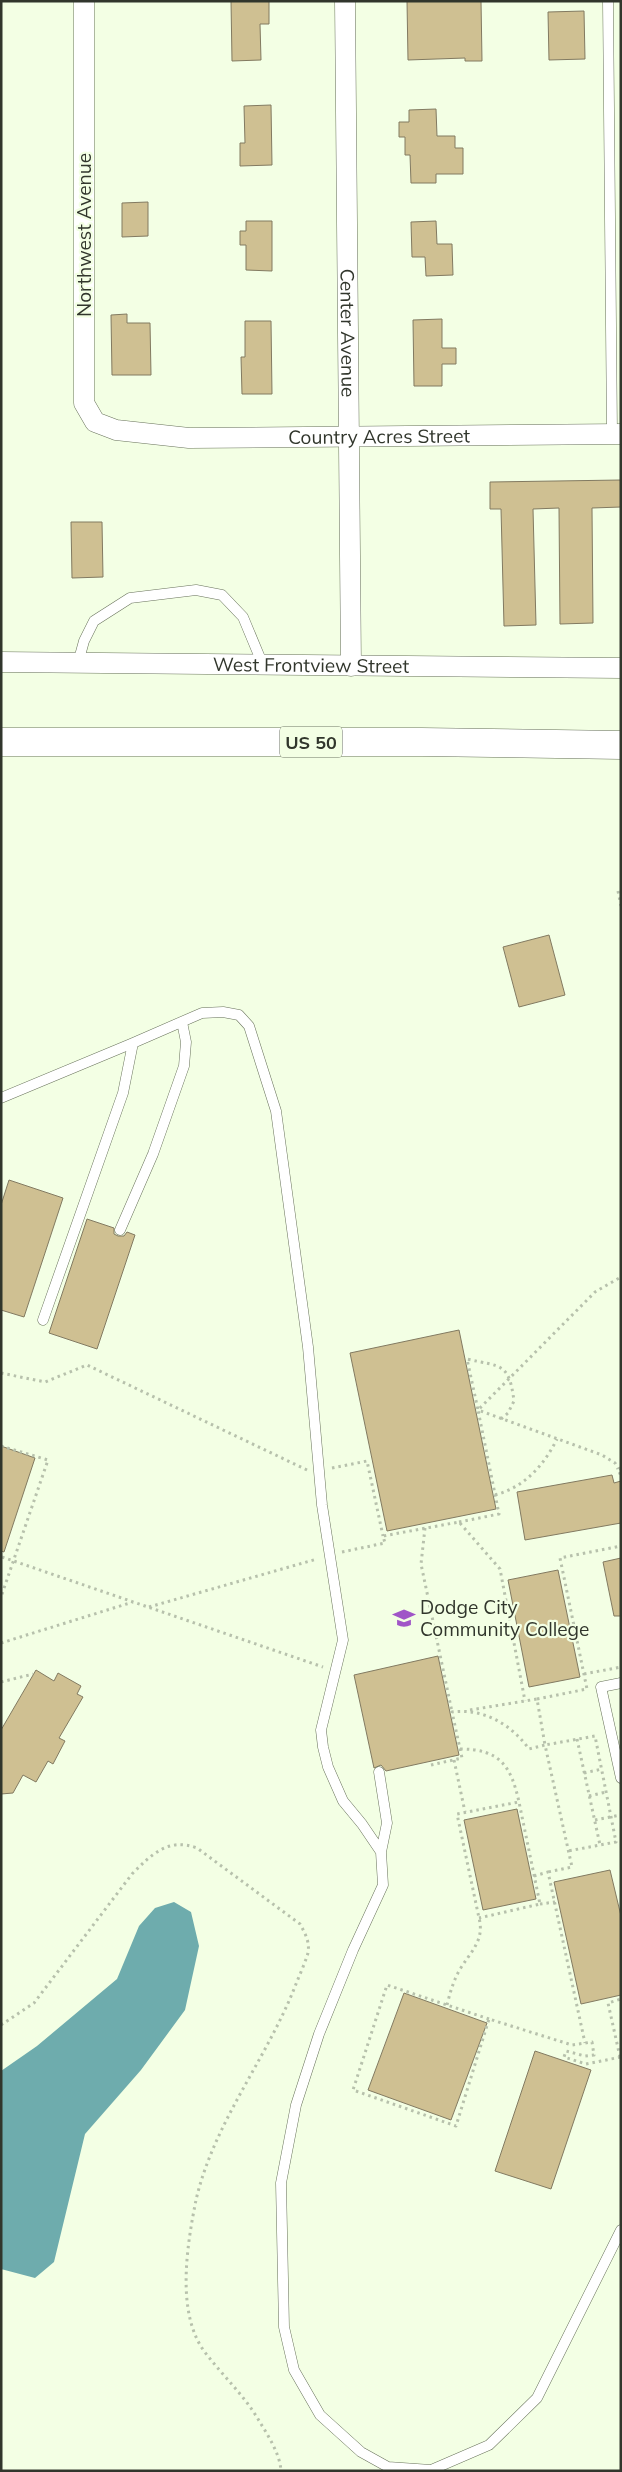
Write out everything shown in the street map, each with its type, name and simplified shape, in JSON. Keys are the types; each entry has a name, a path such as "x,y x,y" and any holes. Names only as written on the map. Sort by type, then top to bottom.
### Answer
{"highway":[{"name":"US 50","path":"1,742 422,742 621,745"}],"street":[{"name":"Northwest Avenue","path":"84,1 84,403 95,422 116,430 138,432"},
{"name":"Center Avenue","path":"345,1 351,666"},
{"name":"Country Acres Street","path":"138,432 189,438 617,434"},
{"name":"West Frontview Street","path":"1,662 621,668"}],"lane":[{"path":"608,1 617,434"},
{"path":"78,663 84,641 94,621 130,598 196,590 222,595 243,618 263,665"},
{"path":"1,1098 202,1013 223,1012 239,1015 249,1026 276,1111 308,1347 330,1555 343,1640 321,1730 328,1767 343,1801 381,1852"},
{"path":"120,1230 153,1154 184,1066 186,1042 182,1022"},
{"path":"43,1320 123,1093 133,1043"},
{"path":"621,1683 601,1686 621,1778"},
{"path":"379,1772 387,1823 381,1852 383,1885 353,1950 320,2034 296,2105 281,2183 284,2327 294,2370 320,2415 361,2452 388,2467 431,2470 490,2445 537,2398 621,2230"}],"path":[{"path":"618,891 621,906"},
{"path":"478,1410 595,1292 621,1277"},
{"path":"383,1536 499,1514 467,1358 502,1367 510,1378 514,1401 508,1413 501,1419"},
{"path":"1,1374 45,1382 87,1365 310,1472 367,1461 384,1543 330,1555 150,1607"},
{"path":"478,1410 602,1455 615,1463 621,1476"},
{"path":"495,1495 508,1491 530,1476 548,1457 557,1439"},
{"path":"1,1446 48,1460 1,1597"},
{"path":"459,1522 500,1569 525,1701"},
{"path":"425,1528 421,1564 462,1758 431,1765"},
{"path":"452,1712 587,1689 560,1558 621,1546"},
{"path":"2,1557 335,1671"},
{"path":"1,1643 134,1602"},
{"path":"584,1674 621,1667"},
{"path":"1,1682 34,1674"},
{"path":"534,1876 572,1867 545,1745 537,1699"},
{"path":"467,1710 485,1714 505,1725 520,1736 529,1749 595,1736 616,1842 568,1851"},
{"path":"577,1739 600,1845"},
{"path":"460,1749 479,1750 501,1759 514,1781 540,1904"},
{"path":"454,1760 465,1812"},
{"path":"584,1772 602,1769"},
{"path":"589,1796 606,1792"},
{"path":"447,2005 456,1977 481,1936 479,1918 457,1814 519,1802"},
{"path":"595,1820 621,1815"},
{"path":"1,2024 34,2003 132,1874 149,1857 167,1846 185,1843 197,1848 300,1924 308,1938 308,1952 285,2013 213,2145 197,2198 187,2249 187,2300 192,2323 203,2350 248,2402 270,2439 281,2471"},
{"path":"548,1872 585,2043"},
{"path":"479,1918 555,1902"},
{"path":"490,2018 456,2126 353,2090 387,1985 447,2005 490,2018 572,2045 592,2042 594,2055 585,2056 566,2050 564,2057 586,2064 620,2057 608,2003 621,1999"}],"water":[{"path":"174,1902 191,1912 199,1946 185,2010 141,2070 85,2134 54,2262 35,2278 1,2269 1,2071 37,2046 117,1979 139,1926 155,1908"}],"building":[{"path":"231,1 269,1 269,24 260,24 261,60 232,61"},
{"path":"407,1 481,1 482,61 465,61 465,58 408,60"},
{"path":"584,11 585,59 549,60 548,12"},
{"path":"271,105 272,165 240,166 240,143 245,143 244,106"},
{"path":"436,109 437,136 455,136 455,148 463,148 463,174 436,174 436,183 411,183 410,155 405,155 405,137 399,137 399,122 409,122 409,110"},
{"path":"148,202 148,236 122,237 122,203"},
{"path":"246,221 272,221 272,271 246,270 246,245 240,245 240,231 246,231"},
{"path":"436,221 437,244 452,244 453,275 426,276 425,257 412,257 411,222"},
{"path":"127,314 127,323 150,323 151,375 112,375 111,315"},
{"path":"442,319 442,348 456,348 456,364 442,364 442,386 414,386 413,320"},
{"path":"245,321 271,321 272,394 242,394 241,357 245,357"},
{"path":"621,480 621,507 592,508 593,623 560,624 559,508 533,509 536,625 504,626 501,509 490,509 490,482"},
{"path":"71,522 102,522 103,577 72,578"},
{"path":"549,935 565,995 519,1007 503,947"},
{"path":"9,1180 63,1198 24,1317 1,1310 1,1205"},
{"path":"87,1219 114,1228 114,1234 118,1236 124,1236 127,1232 135,1235 97,1349 49,1333"},
{"path":"459,1330 496,1509 387,1531 350,1353"},
{"path":"1,1446 35,1458 4,1552 1,1551"},
{"path":"612,1475 614,1483 621,1481 621,1523 525,1540 517,1492"},
{"path":"621,1558 621,1616 614,1616 603,1562"},
{"path":"558,1570 580,1677 529,1687 508,1580"},
{"path":"438,1656 459,1755 386,1771 381,1765 374,1768 354,1675"},
{"path":"36,1670 54,1681 58,1673 81,1686 77,1694 83,1697 59,1738 65,1741 53,1764 48,1761 36,1782 23,1775 13,1793 1,1794 1,1730"},
{"path":"517,1809 536,1899 483,1910 464,1820"},
{"path":"610,1870 621,1916 621,1995 581,2004 554,1882"},
{"path":"404,1993 487,2023 451,2120 368,2090"},
{"path":"535,2051 591,2070 551,2189 495,2171"}],"place":[{"name":"Dodge City Community College","path":"404,1618"}]}
